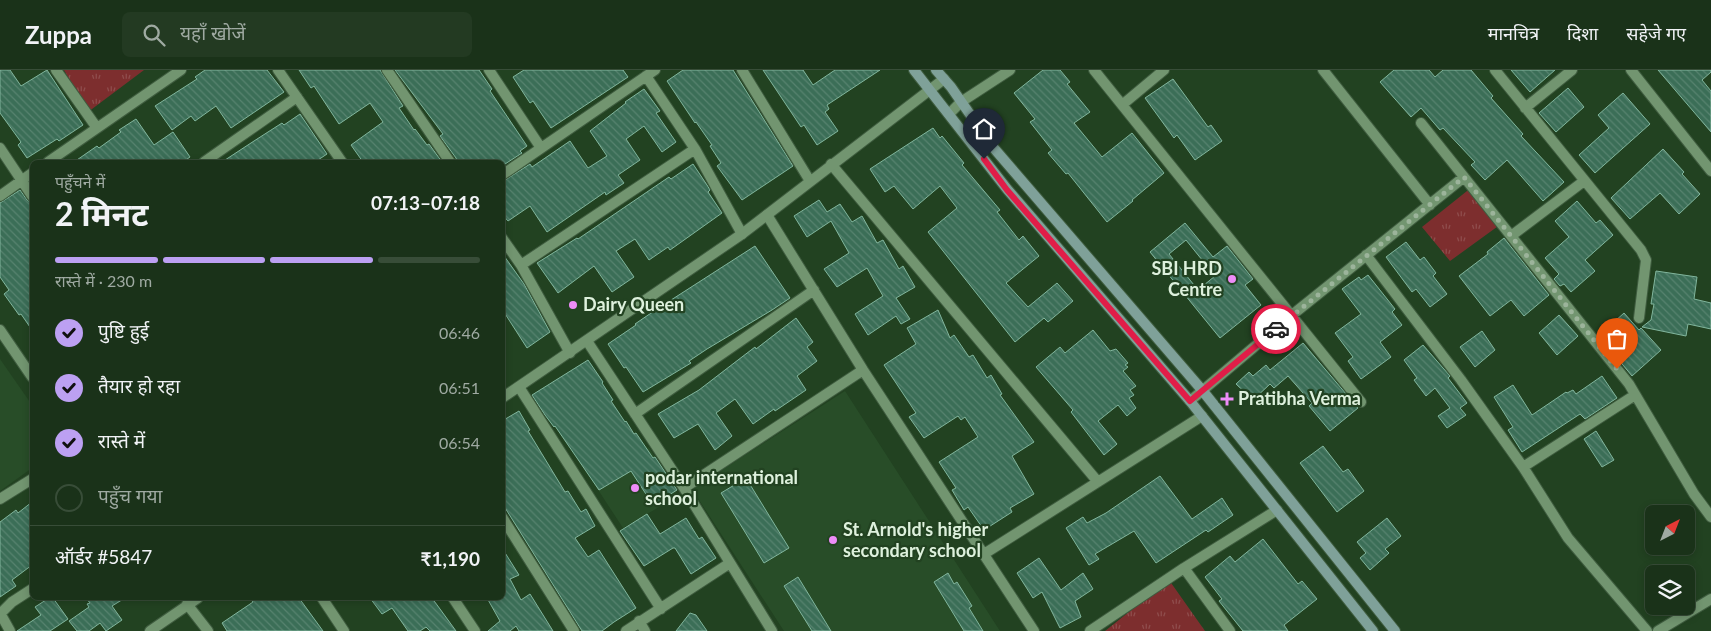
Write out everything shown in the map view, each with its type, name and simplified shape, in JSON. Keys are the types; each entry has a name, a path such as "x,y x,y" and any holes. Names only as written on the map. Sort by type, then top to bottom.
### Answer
{"main road":[{"path":"914,70 1007,190 1190,401 1373,631"},
{"path":"936,70 992,146 1202,390 1394,631"}],"street":[{"path":"56,70 97,128"},
{"path":"278,70 338,160"},
{"path":"387,70 449,160"},
{"path":"742,70 810,181"},
{"path":"948,114 961,102 1010,70"},
{"path":"1094,70 1361,402"},
{"path":"1122,105 1164,70"},
{"path":"1323,70 1430,205"},
{"path":"1494,70 1641,250 1646,260 1639,318"},
{"path":"1525,108 1572,70"},
{"path":"1631,70 1711,171"},
{"path":"51,160 177,71"},
{"path":"493,71 541,148"},
{"path":"505,173 650,73 742,234"},
{"path":"505,396 742,234 944,79"},
{"path":"207,160 297,97"},
{"path":"1421,124 1629,384 1694,494 1711,517"},
{"path":"0,148 30,193"},
{"path":"521,265 695,149"},
{"path":"832,164 1098,482"},
{"path":"0,196 30,174"},
{"path":"1190,401 1366,255 1464,177"},
{"path":"1511,236 1584,181"},
{"path":"767,215 863,370 1034,631"},
{"path":"505,242 521,265 570,353"},
{"path":"1366,255 1461,380 1523,468 1568,538 1647,631"},
{"path":"635,414 814,290"},
{"path":"0,330 30,374"},
{"path":"587,341 684,488 772,631"},
{"path":"684,488 863,370"},
{"path":"519,387 661,609"},
{"path":"1523,468 1635,396"},
{"path":"984,554 1202,416"},
{"path":"0,499 30,480"},
{"path":"1090,631 1184,568 1277,510"},
{"path":"505,523 574,631"},
{"path":"626,631 730,563"},
{"path":"1184,568 1230,631"},
{"path":"10,631 0,613 12,602 30,590"},
{"path":"1658,631 1711,599"},
{"path":"323,600 344,631"},
{"path":"454,600 475,631"},
{"path":"150,631 185,601 208,631"},
{"path":"639,621 645,631"}],"shaded area":[{"path":"0,359 30,402 30,469 0,491"},
{"name":"St. Arnold's higher secondary school","path":"845,391 1000,631 784,631 692,489"},
{"name":"podar international school","path":"649,447 678,496 623,528 591,479"}],"green space":[{"path":"64,70 144,70 88,112"},
{"path":"1472,187 1501,224 1450,261 1422,227"},
{"path":"1169,580 1205,631 1105,631"}],"building":[{"path":"0,70 10,70 21,86 47,70 83,125 59,141 57,139 27,158 18,145 21,142 0,113"},
{"path":"205,70 267,70 284,92 231,128 216,106 195,121 191,116 172,130 155,106 197,79 195,77"},
{"path":"299,70 380,70 403,106 399,108 414,130 427,145 429,144 441,160 362,160 351,145 383,122 370,103 339,124 314,86 311,88"},
{"path":"395,70 479,70 492,89 490,91 527,146 520,151 522,153 505,164 505,160 456,160 440,136 443,134"},
{"path":"524,70 623,70 628,77 551,128 533,101 530,103 513,77"},
{"path":"683,70 733,70 793,166 742,200 717,166 721,163 710,146 712,145 667,81"},
{"path":"763,70 803,70 813,85 835,70 880,70 827,105 829,109 825,112 838,131 817,145 804,125 801,127"},
{"path":"1043,70 1060,70 1070,82 1067,84 1090,112 1074,123 1102,157 1132,133 1164,173 1107,222 1068,173 1066,174 1048,153 1052,150 1030,122 1035,119 1014,93"},
{"path":"1394,70 1429,70 1435,77 1443,70 1471,70 1493,96 1491,98 1523,134 1521,136 1564,182 1543,201 1507,160 1485,180 1471,165 1475,162 1443,128 1440,130 1421,108 1411,117 1380,82"},
{"path":"1511,70 1555,70 1530,92"},
{"path":"1658,70 1711,70 1702,80 1711,91 1711,132"},
{"path":"1173,79 1208,127 1211,125 1222,141 1195,160 1177,135 1174,138 1145,98"},
{"path":"1568,88 1584,107 1556,132 1539,113"},
{"path":"644,89 660,111 656,113 676,142 662,152 644,126 626,139 640,160 618,175 624,183 606,195 605,192 547,232 530,206 508,221 505,218 505,180 530,164 532,167 570,141 588,168 607,156 590,131"},
{"path":"1623,93 1650,124 1595,173 1579,155 1609,128 1598,115"},
{"path":"300,114 327,154 318,160 225,160 282,123 284,125"},
{"path":"136,119 154,145 173,132 190,157 186,160 77,160 97,146 99,148 121,132 119,130"},
{"path":"933,128 964,163 962,165 1000,210 997,212 1019,240 1023,236 1039,256 1006,283 1028,307 1057,283 1073,301 1048,322 1044,318 1015,342 928,232 957,208 940,186 913,209 894,186 885,192 870,169"},
{"path":"1663,149 1684,172 1682,174 1700,194 1679,214 1660,193 1630,219 1611,198"},
{"path":"693,164 722,213 670,250 668,247 649,260 635,239 616,251 634,277 612,292 594,266 558,293 537,263 578,239 669,177 671,179"},
{"path":"20,190 30,202 30,327 4,294 9,290 0,277 0,203"},
{"path":"819,200 827,212 840,204 852,222 862,216 877,243 883,240 899,269 903,266 915,287 896,298 910,319 901,324 896,316 868,335 855,314 883,296 867,268 837,287 824,269 849,253 831,221 807,237 794,216"},
{"path":"1577,201 1596,223 1600,220 1613,235 1585,260 1595,271 1571,292 1564,284 1560,286 1554,279 1559,274 1545,258 1569,237 1555,221"},
{"name":"SBI HRD Centre","path":"1185,223 1213,257 1227,246 1253,279 1245,285 1261,305 1220,338 1150,252","holes":["1186,240 1215,276 1198,290 1169,254"]},
{"path":"1504,238 1549,295 1524,316 1511,300 1490,316 1459,276 1488,254 1487,252"},
{"path":"1406,242 1420,260 1424,257 1436,273 1433,276 1447,294 1430,307 1416,289 1412,292 1386,257"},
{"path":"755,246 790,298 707,349 689,361 691,363 643,392 608,344 654,311"},
{"path":"505,257 524,284 550,332 527,348 505,314"},
{"path":"1656,271 1697,277 1694,299 1711,303 1711,329 1688,324 1686,336 1642,327 1651,320 1654,304 1651,304"},
{"path":"1368,275 1395,309 1392,312 1402,325 1380,342 1391,357 1361,379 1348,361 1353,357 1335,333 1361,314 1342,289 1359,277 1361,280"},
{"path":"938,310 950,338 954,335 969,357 973,355 987,378 991,375 1002,394 1000,395 1034,442 1012,456 1034,494 1010,508 1012,512 984,530 968,507 964,510 952,490 956,488 939,462 978,437 965,417 961,420 958,416 924,438 909,417 916,413 884,365 916,344 907,328"},
{"path":"1624,313 1661,350 1632,376 1613,353 1619,348 1604,331"},
{"path":"1559,315 1578,336 1557,355 1539,333"},
{"path":"796,318 813,342 807,347 817,361 797,376 806,390 753,424 735,399 716,413 732,436 715,450 698,424 674,438 658,414 699,390"},
{"path":"1093,330 1110,351 1116,349 1128,363 1125,365 1128,367 1123,371 1136,386 1130,390 1134,395 1129,398 1136,408 1127,416 1118,405 1098,421 1117,444 1104,455 1071,412 1073,410 1036,367 1060,347 1065,353"},
{"path":"1482,331 1495,350 1475,367 1460,347"},
{"path":"1303,343 1358,408 1330,431 1309,406 1312,403 1288,376 1274,388 1270,384 1253,400 1236,384 1249,372 1253,376 1266,365 1270,370"},
{"path":"1423,345 1450,376 1448,378 1467,403 1460,408 1466,415 1447,428 1438,416 1450,408 1435,388 1426,396 1414,380 1417,378 1404,360"},
{"path":"588,360 603,382 613,400 611,401 625,422 634,434 636,433 653,458 655,457 677,490 653,505 631,471 599,490 532,395"},
{"path":"1602,376 1617,398 1585,419 1580,414 1522,452 1508,430 1513,427 1494,397 1513,385 1532,415 1566,392 1573,390 1576,394"},
{"path":"519,411 530,430 528,431 565,492 568,491 581,512 586,509 595,526 575,538 588,557 599,550 636,608 602,631 582,631 505,508 505,419"},
{"path":"1596,431 1614,460 1602,467 1584,439"},
{"path":"1323,446 1343,472 1348,469 1364,491 1337,512 1300,463"},
{"path":"1160,476 1192,519 1222,498 1233,515 1208,532 1206,530 1156,563 1134,531 1095,554 1099,559 1089,565 1066,528 1083,517 1087,523 1106,513"},
{"path":"746,478 789,548 764,563 721,493"},
{"path":"30,504 30,566 12,580 16,586 0,597 0,522 16,510 18,513"},
{"path":"647,514 660,534 686,518 699,539 702,537 716,558 691,574 675,548 673,548 644,566 620,531"},
{"path":"1387,518 1401,536 1385,549 1389,553 1370,570 1360,558 1366,553 1357,542"},
{"path":"1263,539 1298,584 1302,581 1317,599 1284,625 1288,631 1243,631 1219,601 1222,599 1205,577 1230,556 1235,562"},
{"path":"505,553 519,575 510,579 521,600 530,594 553,631 519,631 516,626 510,631 488,631 500,621 488,600 505,600"},
{"path":"1039,558 1061,590 1083,573 1093,589 1075,601 1081,617 1060,628 1042,592 1033,598 1017,573"},
{"path":"948,573 954,584 957,582 972,606 969,608 983,631 964,631 934,582"},
{"path":"798,577 831,631 812,631 784,586"},
{"path":"46,600 54,600 68,619 50,631 17,631 41,615 35,607"},
{"path":"88,600 122,600 112,606 122,620 106,631 100,623 89,631 77,631 69,621 89,607 87,604 90,603"},
{"path":"252,600 300,600 323,631 227,631 222,623 253,602"},
{"path":"372,600 433,600 456,631 430,631 426,627 420,631 408,631 392,608 382,614"},
{"path":"690,613 696,615 707,631 676,631"}],"way so far":[{"path":"1276,329 1464,177 1617,369"}],"place":[{"name":"SBI HRD Centre","path":"1232,279"},
{"name":"Dairy Queen","path":"573,305"},
{"name":"Pratibha Verma","path":"1227,399"},
{"name":"podar international school","path":"635,488"},
{"name":"St. Arnold's higher secondary school","path":"833,540"}],"route":[{"path":"984,159 1007,190 1190,401 1276,329"}]}
